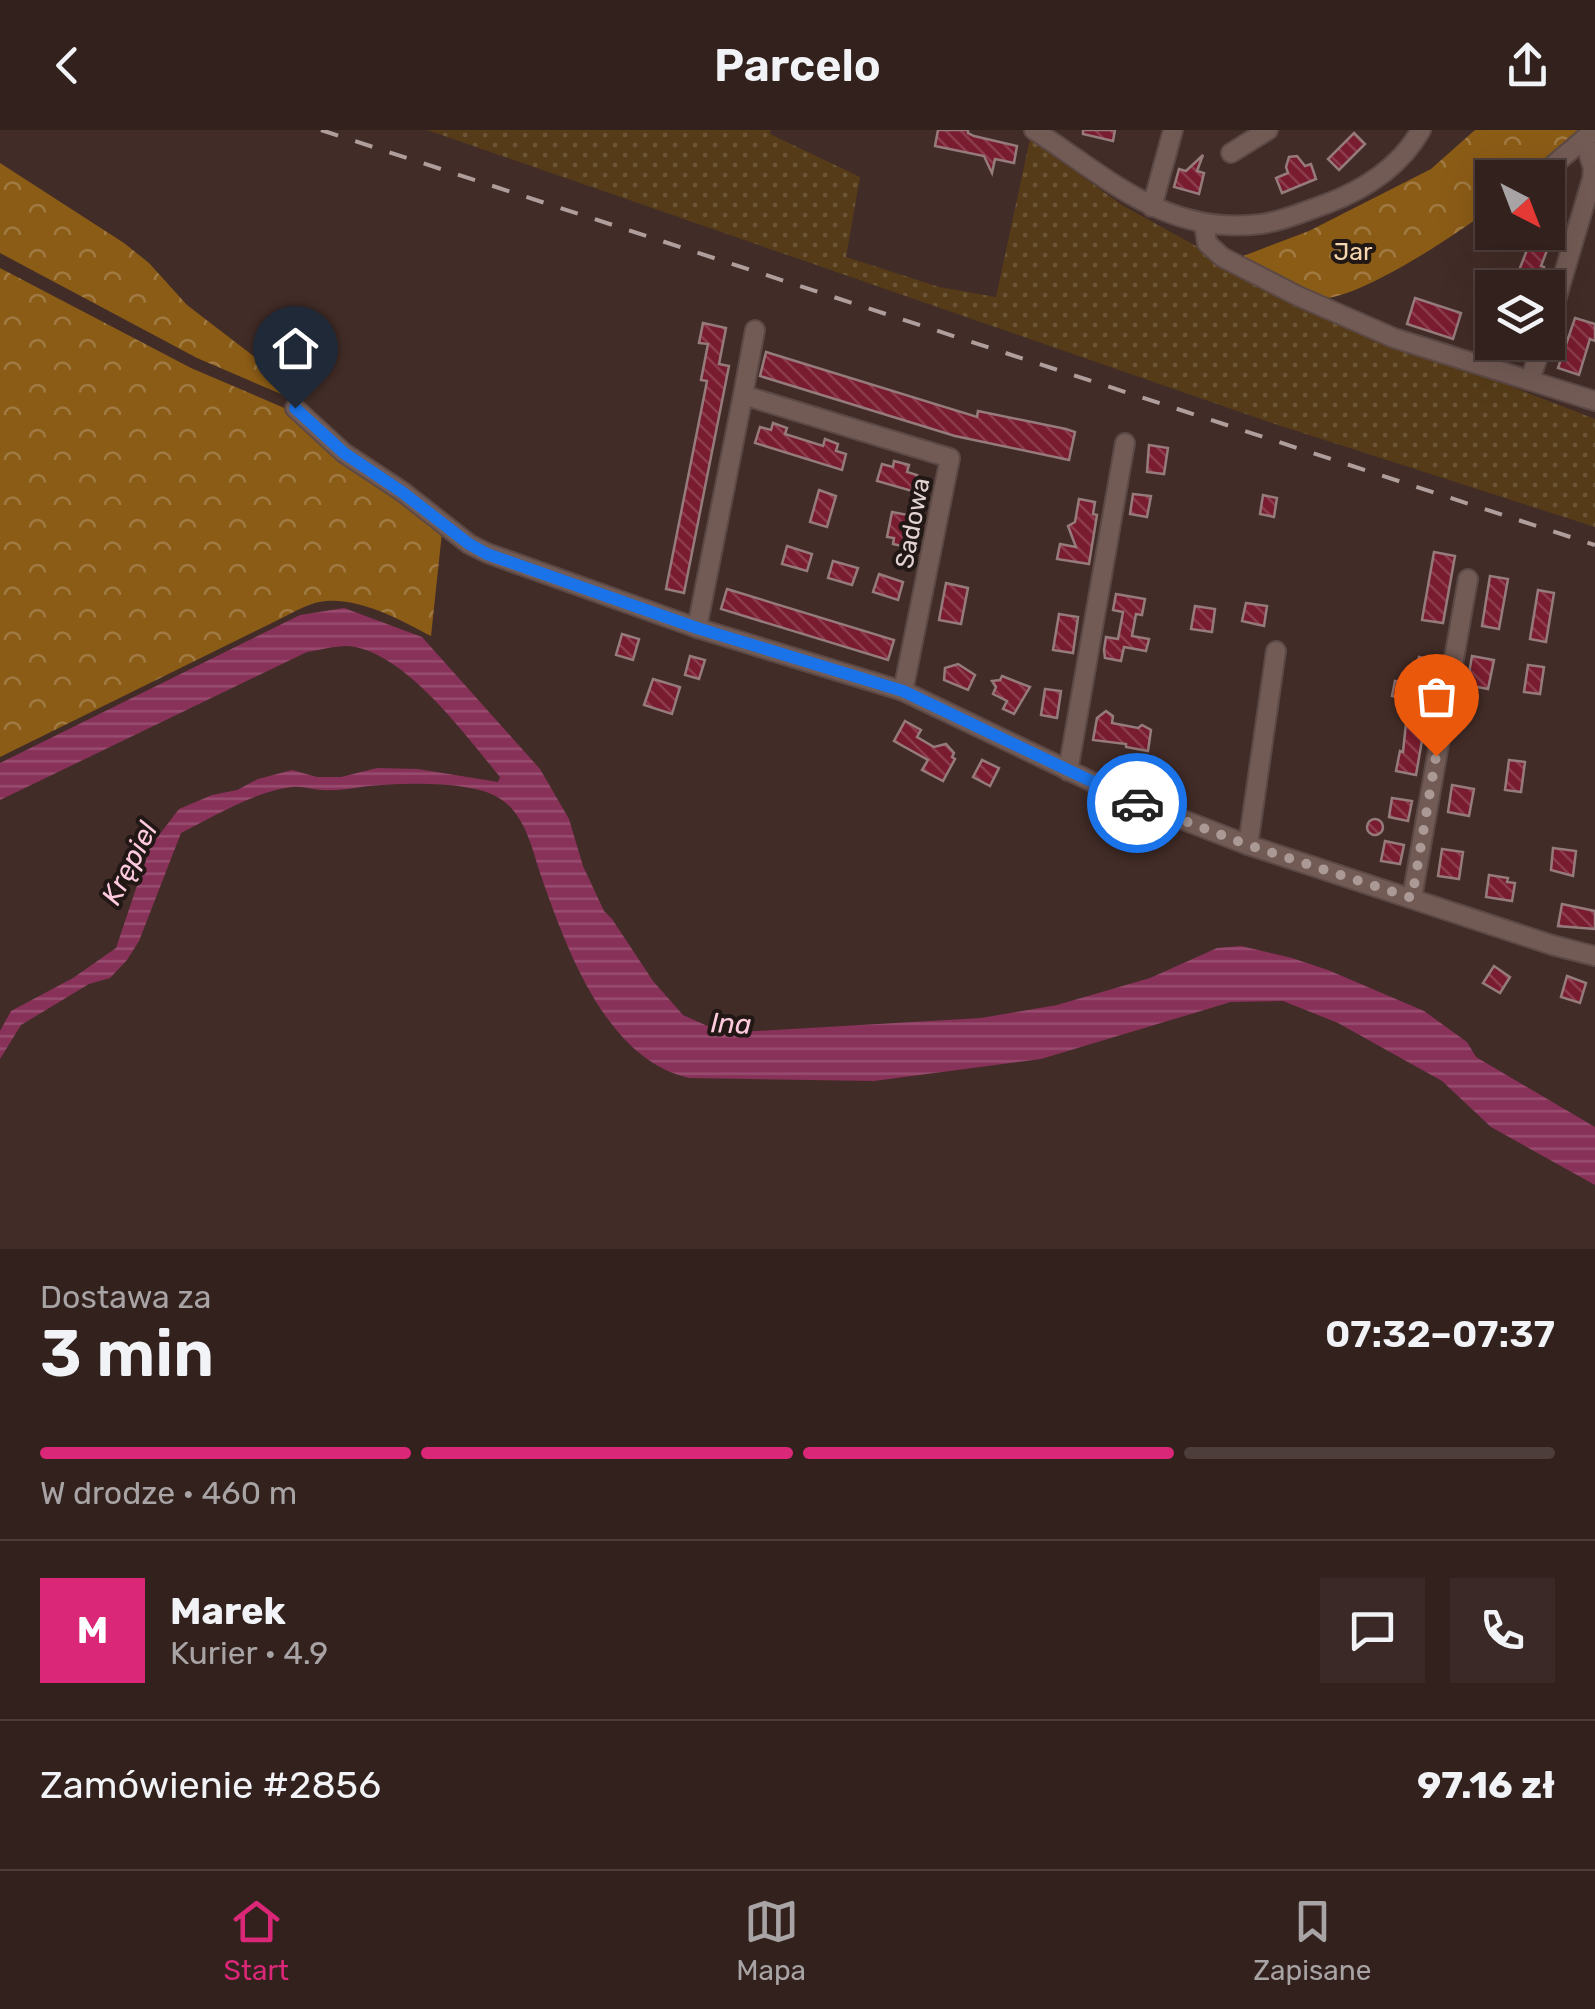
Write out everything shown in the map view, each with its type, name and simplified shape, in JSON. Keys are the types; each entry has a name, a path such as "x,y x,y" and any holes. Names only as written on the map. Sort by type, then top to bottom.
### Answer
{"street":[{"path":"1152,206 1172,130"},
{"path":"1231,153 1268,130"},
{"path":"1038,131 1168,214 1204,224 1262,224 1351,195 1387,171 1421,130"},
{"path":"1559,160 1589,134"},
{"path":"1565,270 1594,168 1589,134"},
{"path":"1204,224 1207,243 1222,257 1298,296 1394,338 1595,401"},
{"path":"697,628 755,330"},
{"path":"1530,380 1536,360"},
{"name":"Sadowa","path":"743,395 950,458 903,691"},
{"path":"295,408 344,453 469,544 560,581 697,628 903,691 1124,798 1248,845 1595,956"},
{"path":"1068,771 1125,443"},
{"path":"1412,898 1468,578"},
{"path":"1248,845 1276,652"}],"shaded area":[{"path":"427,130 771,130 770,134 860,177 846,257 939,287 996,297 1030,139 1122,205 1259,281 1282,298 1595,419 1595,527 1275,424"},
{"path":"344,608 422,637 540,769 569,819 583,866 604,911 653,981 683,1015 723,1033 981,1018 1057,1005 1150,978 1217,948 1241,946 1328,970 1424,1011 1467,1042 1476,1057 1595,1127 1595,1185 1491,1127 1442,1081 1338,1023 1283,1001 1231,1002 1041,1059 874,1081 689,1078 660,1067 634,1048 593,996 562,934 531,843 517,815 489,793 454,786 279,789 236,805 181,833 139,941 127,960 110,978 89,984 21,1025 0,1059 0,1031 11,1011 73,978 116,948 150,847 179,809 292,770 317,777 341,777 377,768 418,769 498,782 500,777 470,740 411,678 368,651 342,646 307,652 0,800 0,763 300,615"}],"green space":[{"name":"Jar","path":"1475,130 1586,130 1549,160 1475,160 1475,219 1406,264 1353,291 1331,298 1314,298 1238,258 1309,231 1431,169"},
{"path":"0,163 149,263 187,305 300,392 295,400 197,358 0,253"},
{"path":"0,268 191,368 289,410 443,523 431,636 394,617 353,603 315,603 0,757"}],"building":[{"path":"938,130 968,130 974,136 1017,146 1014,163 995,159 992,173 984,156 935,146"},
{"path":"1083,130 1115,130 1113,141 1083,134"},
{"path":"1354,133 1365,144 1339,170 1328,159"},
{"path":"1203,155 1197,171 1204,173 1199,194 1174,187 1179,169 1186,171"},
{"path":"1297,156 1305,166 1311,164 1316,179 1282,193 1276,178 1288,173 1289,157"},
{"path":"1527,250 1547,250 1543,270 1519,270"},
{"path":"1415,298 1461,313 1453,339 1407,324"},
{"path":"1575,318 1595,324 1595,341 1590,339 1579,375 1558,368 1561,360 1565,360"},
{"path":"703,323 726,328 719,364 729,366 684,593 666,589 707,381 701,380 708,344 699,343"},
{"path":"766,352 977,417 978,411 1075,432 1069,460 955,436 760,376"},
{"path":"773,423 787,428 785,434 823,446 825,439 838,444 836,451 846,454 842,470 755,443 760,427 771,430"},
{"path":"1149,445 1168,448 1164,474 1147,472"},
{"path":"894,461 909,465 907,472 917,475 912,491 877,481 882,464 893,467"},
{"path":"819,490 836,496 827,527 810,522"},
{"path":"1133,494 1151,496 1147,517 1130,514"},
{"path":"1263,495 1277,498 1274,517 1260,514"},
{"path":"1079,499 1095,502 1093,514 1097,515 1089,564 1057,559 1060,544 1076,547 1068,526 1075,522"},
{"path":"892,512 913,516 911,548 893,544 894,538 887,537"},
{"path":"787,546 812,554 807,571 782,564"},
{"path":"1434,552 1455,556 1443,623 1422,620"},
{"path":"833,561 858,568 852,585 828,578"},
{"path":"879,574 903,582 898,600 873,592"},
{"path":"1490,576 1508,579 1499,629 1482,626"},
{"path":"946,583 968,588 961,624 939,620"},
{"path":"727,589 894,640 888,660 721,609"},
{"path":"1538,590 1554,593 1546,642 1530,639"},
{"path":"1116,594 1145,599 1142,615 1136,614 1132,636 1149,639 1146,651 1124,647 1121,661 1105,658 1104,650 1106,637 1118,639 1123,612 1113,610"},
{"path":"1246,603 1267,606 1264,626 1242,621"},
{"path":"1195,606 1215,609 1212,632 1191,629"},
{"path":"1059,614 1078,617 1073,653 1053,650"},
{"path":"622,634 639,639 633,660 616,655"},
{"path":"690,656 705,660 699,679 685,675"},
{"path":"1472,656 1494,660 1488,689 1467,685"},
{"path":"1419,657 1432,660 1433,679 1414,675"},
{"path":"958,664 975,675 968,690 944,680 945,668"},
{"path":"1528,665 1544,667 1540,694 1524,692"},
{"path":"1002,676 1030,687 1014,714 1003,709 1007,701 993,694 996,687 992,681"},
{"path":"653,679 680,687 672,714 644,705"},
{"path":"1395,681 1411,684 1409,699 1392,696"},
{"path":"1045,689 1061,691 1057,718 1041,715"},
{"path":"1106,711 1113,716 1112,723 1138,728 1142,725 1151,730 1148,751 1093,740 1097,718"},
{"path":"1407,714 1422,717 1421,722 1425,723 1416,775 1396,771 1400,751 1403,752"},
{"path":"905,721 921,730 917,737 934,747 946,744 954,753 955,759 943,781 922,770 928,760 894,741"},
{"path":"982,760 999,768 990,786 973,777"},
{"path":"1509,760 1525,762 1521,792 1505,790"},
{"path":"1452,785 1474,789 1469,816 1448,812"},
{"path":"1392,798 1412,801 1408,821 1389,817"},
{"path":"1375,819 1383,827 1375,835 1367,827"},
{"path":"1385,841 1404,845 1400,864 1381,861"},
{"path":"1553,848 1576,851 1573,876 1551,870"},
{"path":"1442,849 1463,852 1459,879 1438,876"},
{"path":"1489,875 1515,883 1512,901 1486,897"},
{"path":"1562,904 1595,911 1595,929 1558,926"},
{"path":"1494,966 1510,977 1500,993 1483,983"},
{"path":"1567,976 1586,983 1580,1003 1561,997"}],"railway":[{"path":"321,130 1595,545"}],"way so far":[{"path":"1137,803 1248,845 1412,898 1436,756"}],"route":[{"path":"295,408 344,453 487,554 697,628 903,691 1137,803"}],"water label":[{"name":"Krępiel","path":"129,863"},
{"name":"Ina","path":"731,1023"}]}
